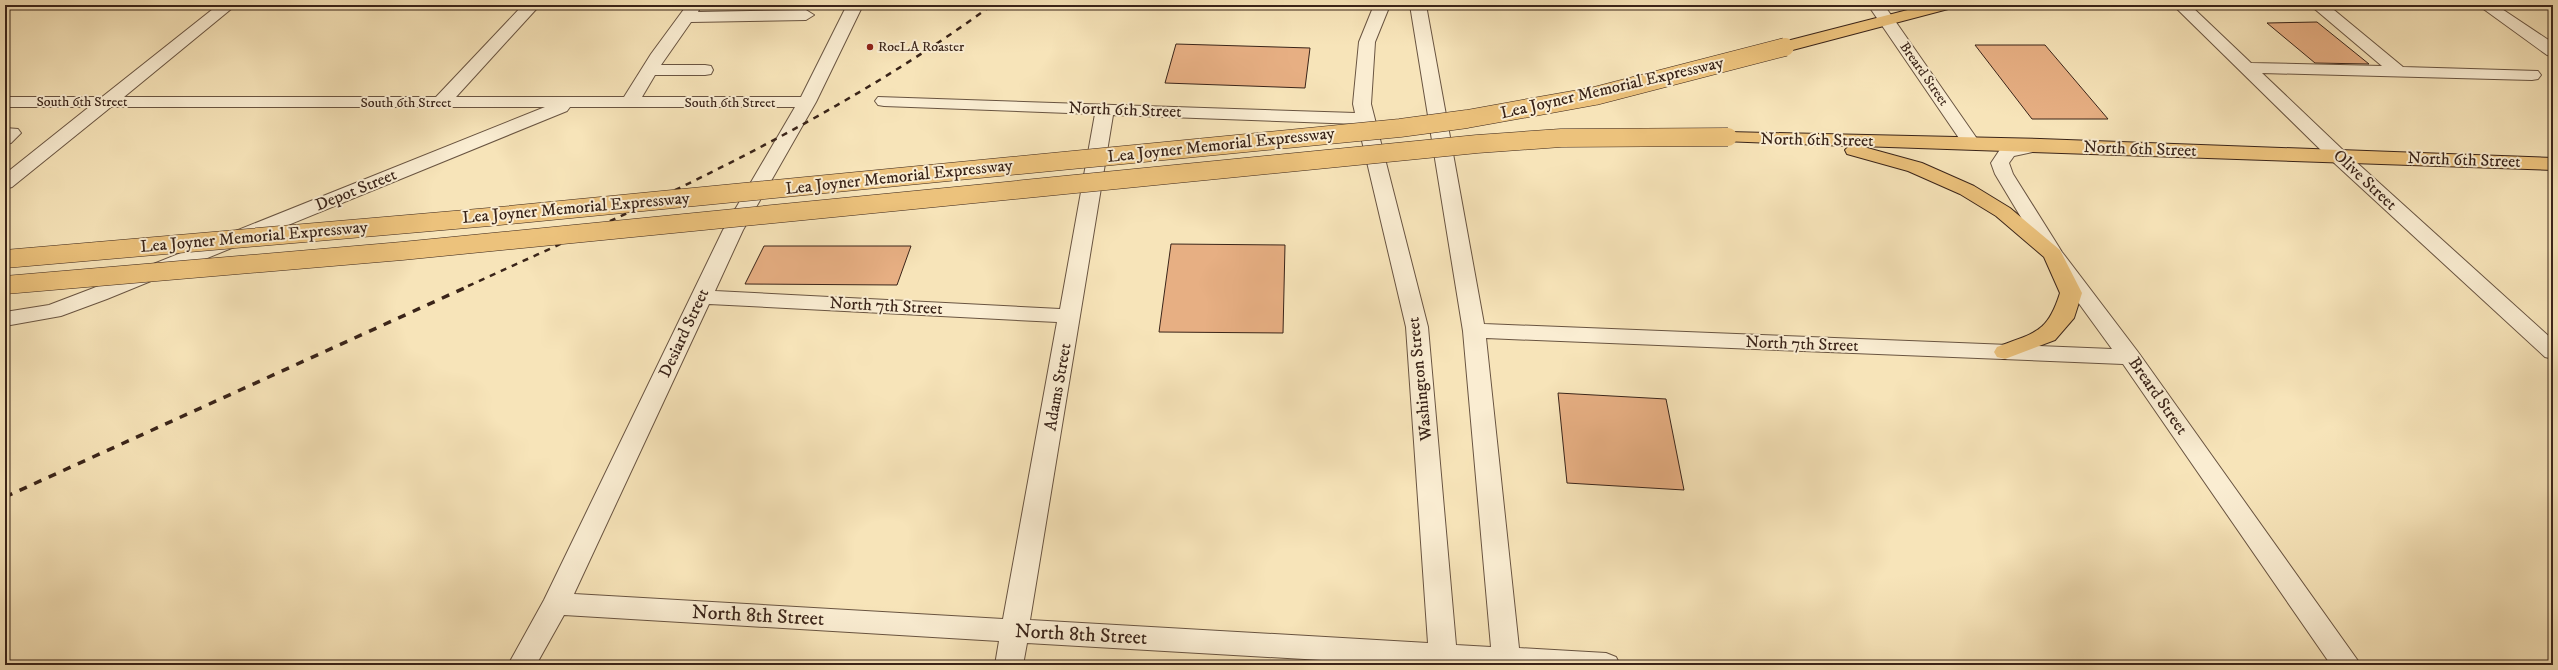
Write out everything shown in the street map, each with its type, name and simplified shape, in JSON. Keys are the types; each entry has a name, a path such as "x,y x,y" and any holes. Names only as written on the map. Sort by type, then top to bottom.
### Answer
{"main road":[{"name":"Lea Joyner Memorial Expressway","path":"5,259 489,217 1400,128 1467,119 1595,96 1785,47 1886,19 1946,5"},
{"name":"Lea Joyner Memorial Expressway","path":"5,285 402,251 1478,144 1561,138 1728,137"},
{"name":"North 6th Street","path":"1728,137 2040,145 2553,164"},
{"path":"1798,139 1870,153 1915,167 1967,190 2003,212 2053,254 2071,293 2063,318 2047,335 2005,352"}],"street":[{"path":"8,177 228,5"},
{"path":"440,103 532,5"},
{"name":"Desiard Street","path":"522,665 556,604 732,230 807,102 855,5"},
{"name":"Washington Street","path":"1382,5 1366,42 1362,104 1417,327 1443,660"},
{"path":"1418,5 1474,331 1506,662"},
{"name":"Breard Street","path":"1876,5 1971,143"},
{"name":"Olive Street","path":"2180,5 2338,156 2553,352"},
{"path":"2318,5 2399,72"},
{"path":"2486,5 2553,51"},
{"path":"629,103 649,70 690,11 736,10 806,15"},
{"path":"2246,68 2532,76"},
{"path":"649,70 705,70"},
{"name":"North 6th Street","path":"884,101 1366,119"},
{"name":"South 6th Street","path":"5,102 807,102"},
{"name":"Depot Street","path":"5,319 53,311 99,294 571,103"},
{"name":"Adams Street","path":"1009,665 1106,109"},
{"path":"5,134 12,133 5,139"},
{"name":"Breard Street","path":"2040,145 2008,152 2000,163 2004,174 2053,254 2130,357 2347,665"},
{"name":"North 7th Street","path":"701,297 1071,316"},
{"name":"North 7th Street","path":"1474,331 2130,357"},
{"name":"North 8th Street","path":"556,604 1014,631 1443,660 1606,665"}],"building":[{"path":"2317,22 2369,64 2315,63 2267,23"},
{"path":"1176,44 1310,48 1305,88 1165,83"},
{"path":"1975,45 2045,45 2108,119 2032,119"},
{"path":"1171,244 1285,245 1283,333 1159,332"},
{"path":"764,246 911,246 897,285 745,284"},
{"path":"1558,393 1666,399 1684,490 1567,483"}],"railway":[{"path":"468,286 604,224 738,159 868,87 931,48 992,5"},
{"path":"5,497 471,285"}],"place":[{"name":"RoeLA Roaster","path":"870,47"}]}
